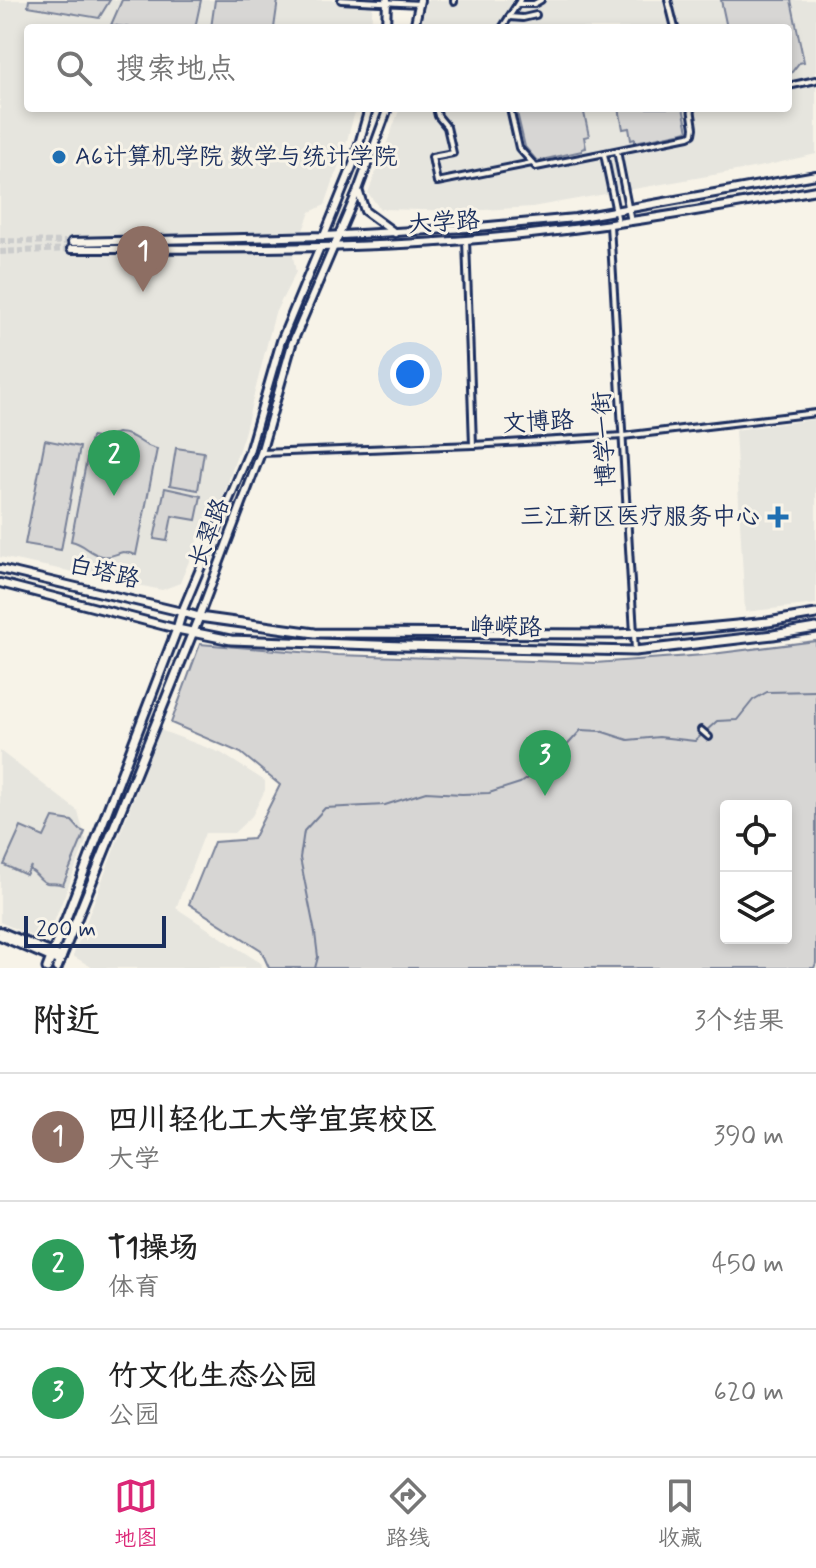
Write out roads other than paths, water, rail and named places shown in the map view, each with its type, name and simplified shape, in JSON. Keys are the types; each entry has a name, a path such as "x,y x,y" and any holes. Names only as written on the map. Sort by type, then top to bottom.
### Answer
{"main road":[{"path":"386,24 388,2"},
{"path":"415,24 420,2"},
{"name":"长翠路","path":"47,968 182,612 249,452 281,341 354,162 368,112"},
{"name":"长翠路","path":"60,962 194,633 261,453 292,344 358,190 387,112"},
{"name":"大学路","path":"816,175 575,218 395,233 72,246 320,248 466,240 619,224 816,190"},
{"path":"358,190 365,211 395,233"},
{"name":"白塔路","path":"0,569 199,617"},
{"name":"白塔路","path":"0,583 194,633"},
{"name":"峥嵘路","path":"199,617 315,633 635,633 768,622 816,614"},
{"name":"峥嵘路","path":"194,633 231,640 635,651 816,628"},
{"path":"0,933 60,962"}],"street":[{"path":"341,0 420,2"},
{"path":"505,24 519,2 534,4 541,0"},
{"path":"668,0 674,24"},
{"path":"509,17 536,15"},
{"path":"792,85 816,80"},
{"path":"437,112 447,127 453,153 432,157 437,182 532,163"},
{"path":"511,112 519,148 536,167 689,136 694,128 692,112"},
{"path":"617,151 631,222"},
{"path":"604,154 619,224"},
{"name":"博学一街","path":"610,225 635,651"},
{"path":"466,240 473,445"},
{"name":"文博路","path":"261,453 623,436 816,413"},
{"path":"701,730 709,737"}],"waterway":[{"path":"315,968 318,957 315,933 300,858 304,831 325,808 385,805 426,792 489,793 520,783 553,761 581,730 600,731 628,740 659,737 695,741 717,721 737,720 753,700 767,692 816,691"}],"tunnel":[{"path":"0,241 72,242"},
{"path":"0,252 71,249"}],"place":[{"name":"A6计算机学院 数学与统计学院","path":"59,157"},
{"name":"四川轻化工大学宜宾校区","path":"143,292"},
{"name":"T1操场","path":"114,496"},
{"name":"三江新区医疗服务中心","path":"778,517"},
{"name":"竹文化生态公园","path":"545,796"}]}
